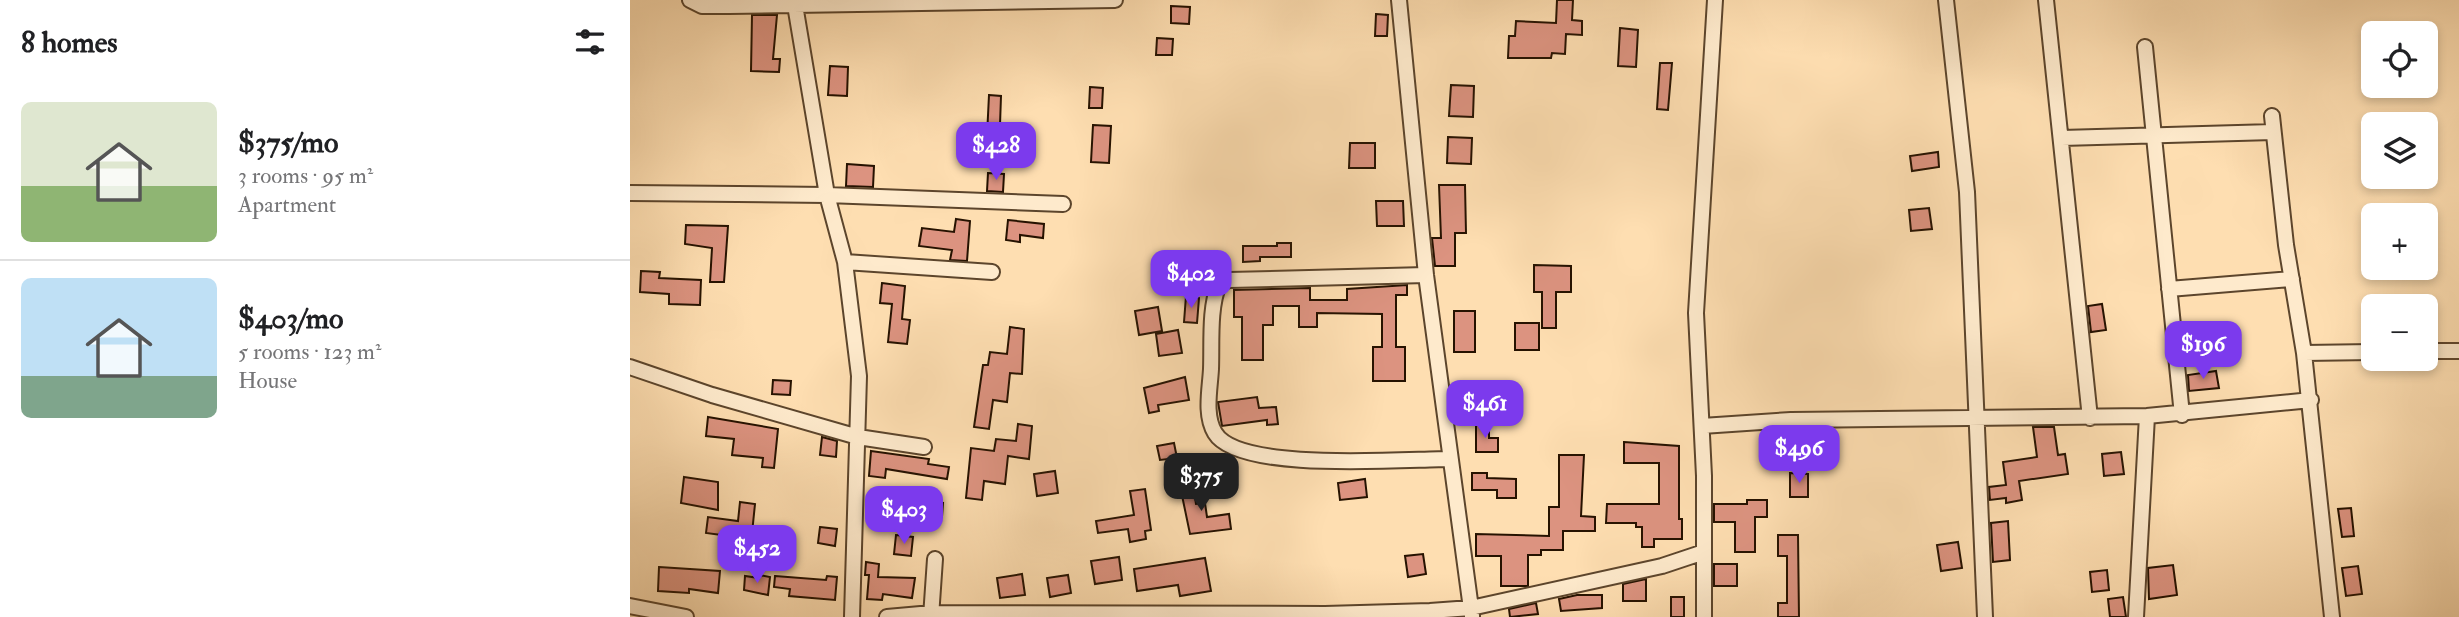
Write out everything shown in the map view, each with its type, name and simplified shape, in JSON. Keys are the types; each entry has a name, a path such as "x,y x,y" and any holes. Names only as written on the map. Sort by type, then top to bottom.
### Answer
{"street":[{"path":"690,0 702,6 1115,0"},
{"path":"1399,0 1426,275 1471,612"},
{"path":"1704,617 1702,426 1696,313 1715,0"},
{"path":"1945,0 1967,192 1985,617"},
{"path":"2046,0 2090,418"},
{"path":"795,5 827,195 845,262 859,376 852,617"},
{"path":"2145,47 2182,415"},
{"path":"2273,116 2292,279 2311,400 2332,617"},
{"path":"2062,138 2273,132"},
{"path":"630,192 827,195 1063,204"},
{"path":"845,262 992,272"},
{"path":"1426,275 1228,280 1219,284 1212,340 1210,421 1216,434 1225,443 1246,452 1284,460 1450,459"},
{"path":"2169,289 2292,279"},
{"path":"2438,351 2459,351"},
{"path":"2304,353 2361,352"},
{"path":"630,367 712,395 858,437 924,447"},
{"path":"1702,426 1791,420 2182,415 2311,400"},
{"path":"2136,617 2147,416"},
{"path":"887,617 1471,612 1662,566 1704,552"},
{"path":"931,615 935,559"},
{"path":"630,606 687,617"}],"building":[{"path":"1557,0 1573,0 1572,20 1582,21 1582,35 1566,34 1565,54 1552,53 1551,58 1508,58 1509,36 1515,36 1516,21 1556,23"},
{"path":"1171,6 1190,7 1189,24 1171,23"},
{"path":"1376,14 1388,15 1387,36 1375,36"},
{"path":"752,15 777,15 773,59 780,59 779,72 751,71"},
{"path":"1620,28 1638,30 1636,67 1618,66"},
{"path":"1157,38 1173,39 1172,55 1156,55"},
{"path":"1660,63 1672,63 1668,110 1657,109"},
{"path":"830,66 848,67 847,96 828,95"},
{"path":"1451,85 1474,86 1473,117 1449,116"},
{"path":"1090,87 1103,88 1102,108 1089,108"},
{"path":"989,95 1001,96 1000,125 1025,126 1024,144 999,142 998,157 986,156"},
{"path":"1093,125 1111,126 1109,163 1091,162"},
{"path":"1448,137 1472,138 1471,164 1447,163"},
{"path":"1350,143 1375,143 1375,168 1349,168"},
{"path":"1938,152 1939,167 1912,171 1910,156"},
{"path":"847,164 874,166 873,187 846,186"},
{"path":"988,173 1004,174 1003,192 987,191"},
{"path":"1439,185 1465,185 1466,233 1455,233 1455,266 1435,266 1432,238 1441,238"},
{"path":"1376,201 1403,201 1404,226 1377,226"},
{"path":"1929,208 1932,229 1911,231 1909,210"},
{"path":"956,219 970,221 967,261 950,260 952,250 919,246 922,228 954,232"},
{"path":"1008,220 1044,224 1043,238 1020,235 1020,242 1006,240"},
{"path":"686,225 728,226 724,282 710,282 712,248 685,244"},
{"path":"1277,243 1291,243 1291,257 1260,257 1260,261 1243,262 1243,246 1277,246"},
{"path":"1534,265 1571,266 1571,292 1556,292 1556,328 1542,328 1542,292 1534,292"},
{"path":"641,271 660,272 659,278 701,280 700,305 669,304 669,294 640,292"},
{"path":"882,283 905,286 902,319 910,320 907,344 888,342 892,304 880,303"},
{"path":"1407,285 1407,295 1396,295 1396,347 1405,347 1405,381 1373,381 1373,347 1382,347 1382,314 1317,313 1317,327 1299,327 1299,306 1273,306 1273,325 1263,325 1263,360 1242,360 1242,317 1234,317 1234,290 1310,288 1310,300 1347,300 1347,289"},
{"path":"1186,296 1199,298 1197,323 1184,322"},
{"path":"2102,304 2106,330 2091,332 2088,306"},
{"path":"1158,307 1162,331 1139,335 1135,311"},
{"path":"1454,311 1475,311 1475,352 1454,352"},
{"path":"1515,323 1539,323 1539,350 1515,350"},
{"path":"1010,327 1024,329 1022,374 1010,373 1007,402 993,400 989,429 974,427 983,365 988,365 990,352 1007,354"},
{"path":"1178,330 1182,353 1159,356 1156,334"},
{"path":"2216,371 2219,388 2189,391 2188,375"},
{"path":"1185,377 1189,400 1158,405 1159,411 1149,413 1144,388"},
{"path":"773,380 791,381 790,395 772,394"},
{"path":"1460,386 1486,386 1486,402 1474,402 1474,421 1455,421 1454,409 1460,409"},
{"path":"1257,397 1259,408 1276,407 1278,424 1267,425 1267,420 1222,426 1218,402"},
{"path":"708,417 778,429 774,468 762,467 763,458 732,455 734,439 706,436"},
{"path":"1018,424 1032,426 1029,459 1008,456 1005,484 984,481 982,500 966,498 971,448 994,451 996,439 1016,441"},
{"path":"1476,425 1489,425 1489,438 1498,438 1498,452 1476,452"},
{"path":"2033,427 2054,427 2058,455 2065,454 2068,474 2019,481 2022,500 2006,503 2006,498 1990,500 1989,487 2006,485 2003,462 2037,457"},
{"path":"822,437 837,441 836,457 820,455"},
{"path":"1624,442 1679,446 1679,519 1682,519 1682,539 1654,539 1654,547 1642,547 1642,527 1636,527 1636,523 1606,523 1607,504 1659,504 1659,463 1624,463"},
{"path":"1174,443 1177,458 1160,460 1157,446"},
{"path":"871,451 929,459 928,464 949,467 947,479 886,469 885,478 869,476"},
{"path":"2121,452 2124,474 2104,476 2102,454"},
{"path":"1559,455 1584,455 1581,516 1595,517 1595,531 1563,531 1563,550 1541,550 1541,555 1528,555 1528,586 1501,586 1501,556 1476,556 1476,534 1549,536 1549,507 1559,507"},
{"path":"1055,471 1058,493 1037,496 1034,474"},
{"path":"1472,473 1487,473 1487,478 1516,479 1516,498 1497,498 1497,490 1472,490"},
{"path":"1790,473 1808,474 1808,497 1790,497"},
{"path":"684,477 718,482 718,510 681,503"},
{"path":"1192,479 1196,504 1205,503 1207,517 1229,514 1231,529 1190,534 1179,481"},
{"path":"1365,479 1367,497 1340,500 1338,483"},
{"path":"1145,489 1151,530 1145,531 1146,539 1130,542 1128,529 1098,533 1096,521 1134,515 1130,491"},
{"path":"914,500 943,503 942,517 924,515 923,525 911,524"},
{"path":"1747,500 1767,500 1767,517 1755,517 1755,552 1735,552 1735,522 1714,522 1714,504 1747,504"},
{"path":"740,502 755,504 751,543 736,541 736,537 706,533 708,517 738,521"},
{"path":"2351,508 2354,536 2342,537 2338,509"},
{"path":"2008,521 2010,560 1993,562 1991,523"},
{"path":"820,527 837,529 835,546 818,543"},
{"path":"896,535 913,537 911,556 894,554"},
{"path":"1778,535 1798,535 1799,617 1778,617 1778,603 1787,603 1787,556 1778,556"},
{"path":"1958,542 1962,568 1941,571 1937,545"},
{"path":"1423,554 1426,574 1408,577 1405,556"},
{"path":"1119,557 1122,580 1095,584 1091,561"},
{"path":"1205,558 1211,591 1180,596 1178,585 1137,591 1134,569"},
{"path":"866,562 879,564 878,577 915,578 912,598 883,594 882,600 867,599 869,575 865,575"},
{"path":"1714,564 1737,564 1737,586 1714,586"},
{"path":"2173,565 2177,595 2149,599 2148,568"},
{"path":"2358,566 2362,594 2346,596 2342,568"},
{"path":"659,567 720,571 718,593 689,589 689,593 658,591"},
{"path":"2107,570 2109,590 2092,592 2090,572"},
{"path":"1022,574 1025,595 1000,598 997,578"},
{"path":"759,575 770,577 768,595 744,590 745,576 759,578"},
{"path":"1068,575 1071,593 1050,597 1047,578"},
{"path":"775,576 826,580 827,576 837,577 835,600 789,596 790,589 774,587"},
{"path":"1646,579 1646,601 1623,601 1623,584"},
{"path":"1577,595 1602,595 1602,608 1561,611 1559,599"},
{"path":"1671,597 1684,597 1684,617 1671,617"},
{"path":"2123,597 2126,617 2110,617 2108,599"},
{"path":"1536,603 1538,614 1510,617 1509,609"}]}
